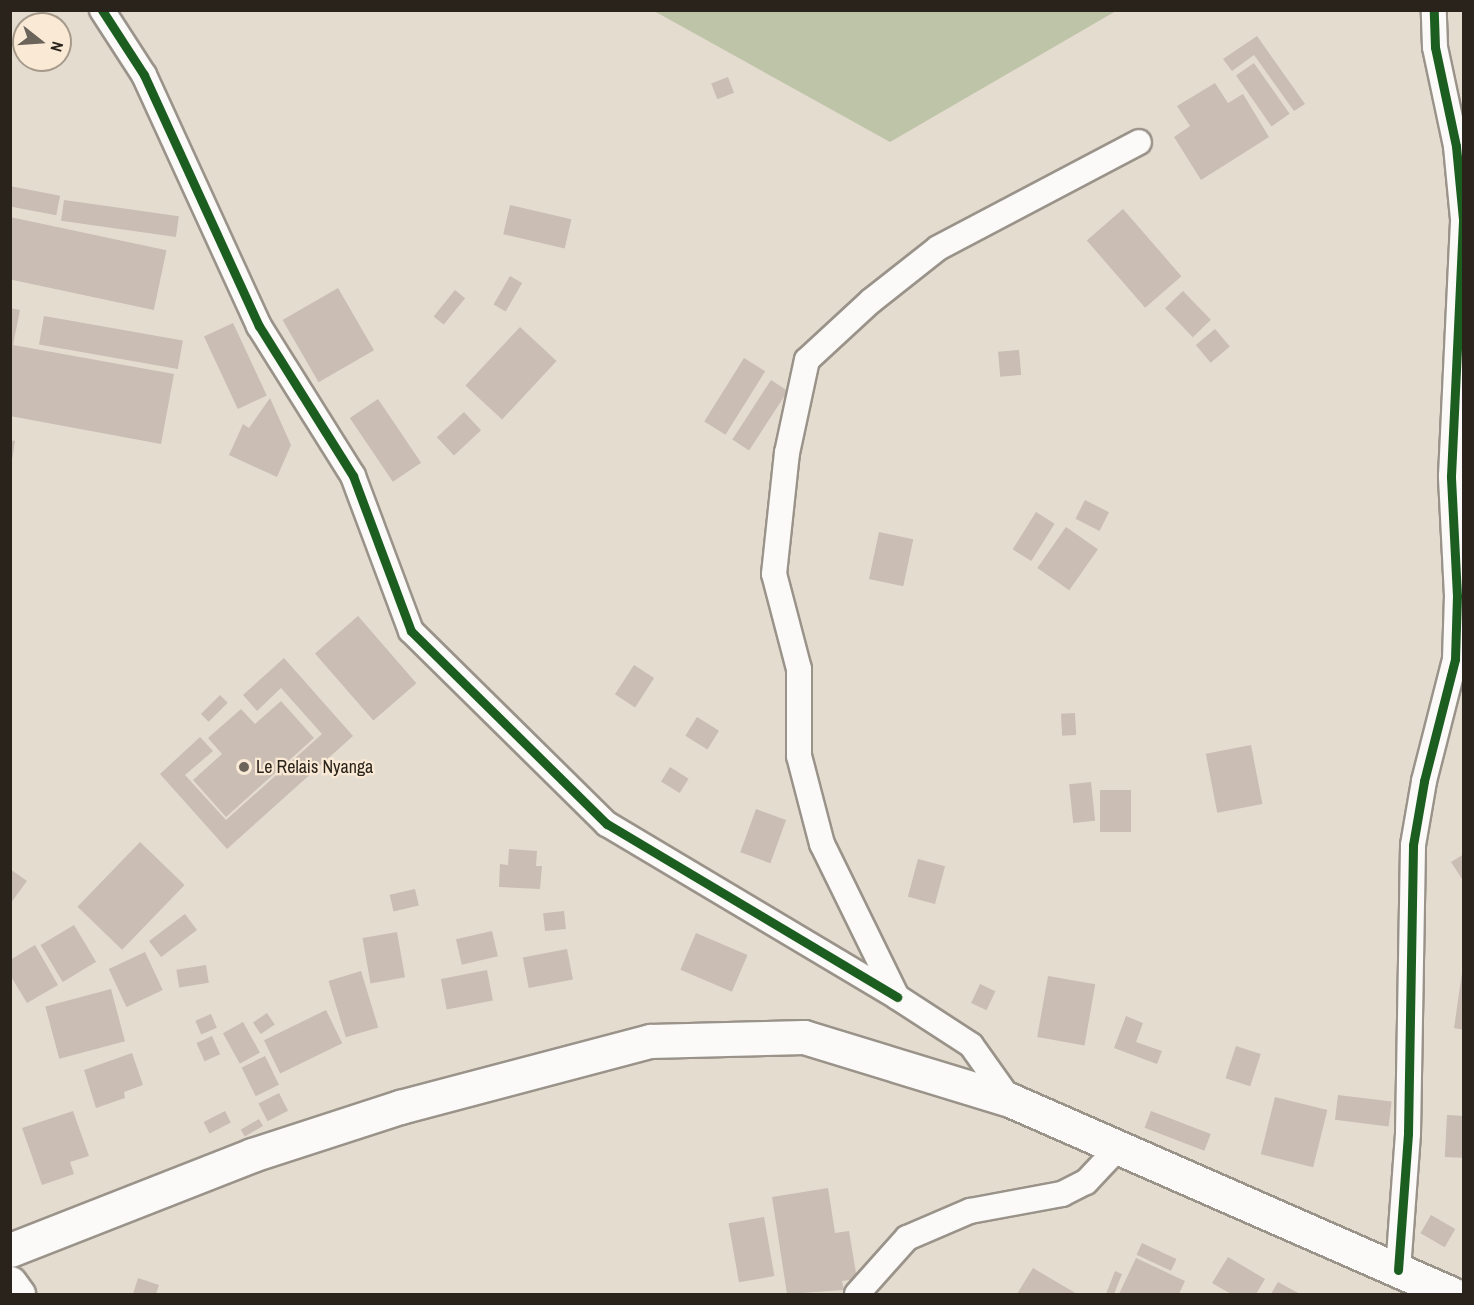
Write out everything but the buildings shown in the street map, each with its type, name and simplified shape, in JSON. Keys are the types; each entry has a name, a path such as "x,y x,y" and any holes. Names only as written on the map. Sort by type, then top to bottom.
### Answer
{"main road":[{"path":"10,1250 252,1155 400,1107 650,1041 804,1037 1010,1100 1451,1294"},
{"path":"10,1283 18,1294"}],"street":[{"path":"102,10 144,75 259,326 353,476 411,631 607,824 897,997 970,1045 1010,1100"},
{"path":"1398,1270 1408,1133 1413,845 1424,781 1455,659 1457,596 1451,476 1463,219 1456,146 1436,47 1434,10"},
{"path":"897,997 822,844 799,756 799,669 774,574 787,453 807,360 871,301 938,248 1139,142"},
{"path":"857,1294 907,1238 970,1211 1062,1194 1086,1182 1118,1148"}],"green space":[{"path":"654,11 1116,11 890,142"}],"cycle path":[{"path":"102,10 144,75 259,326 353,476 411,631 607,824 897,997"},
{"path":"1398,1270 1408,1133 1413,845 1424,781 1455,659 1457,596 1451,476 1463,219 1456,146 1435,47 1434,10"}],"place":[{"name":"Le Relais Nyanga","path":"244,767"}]}
